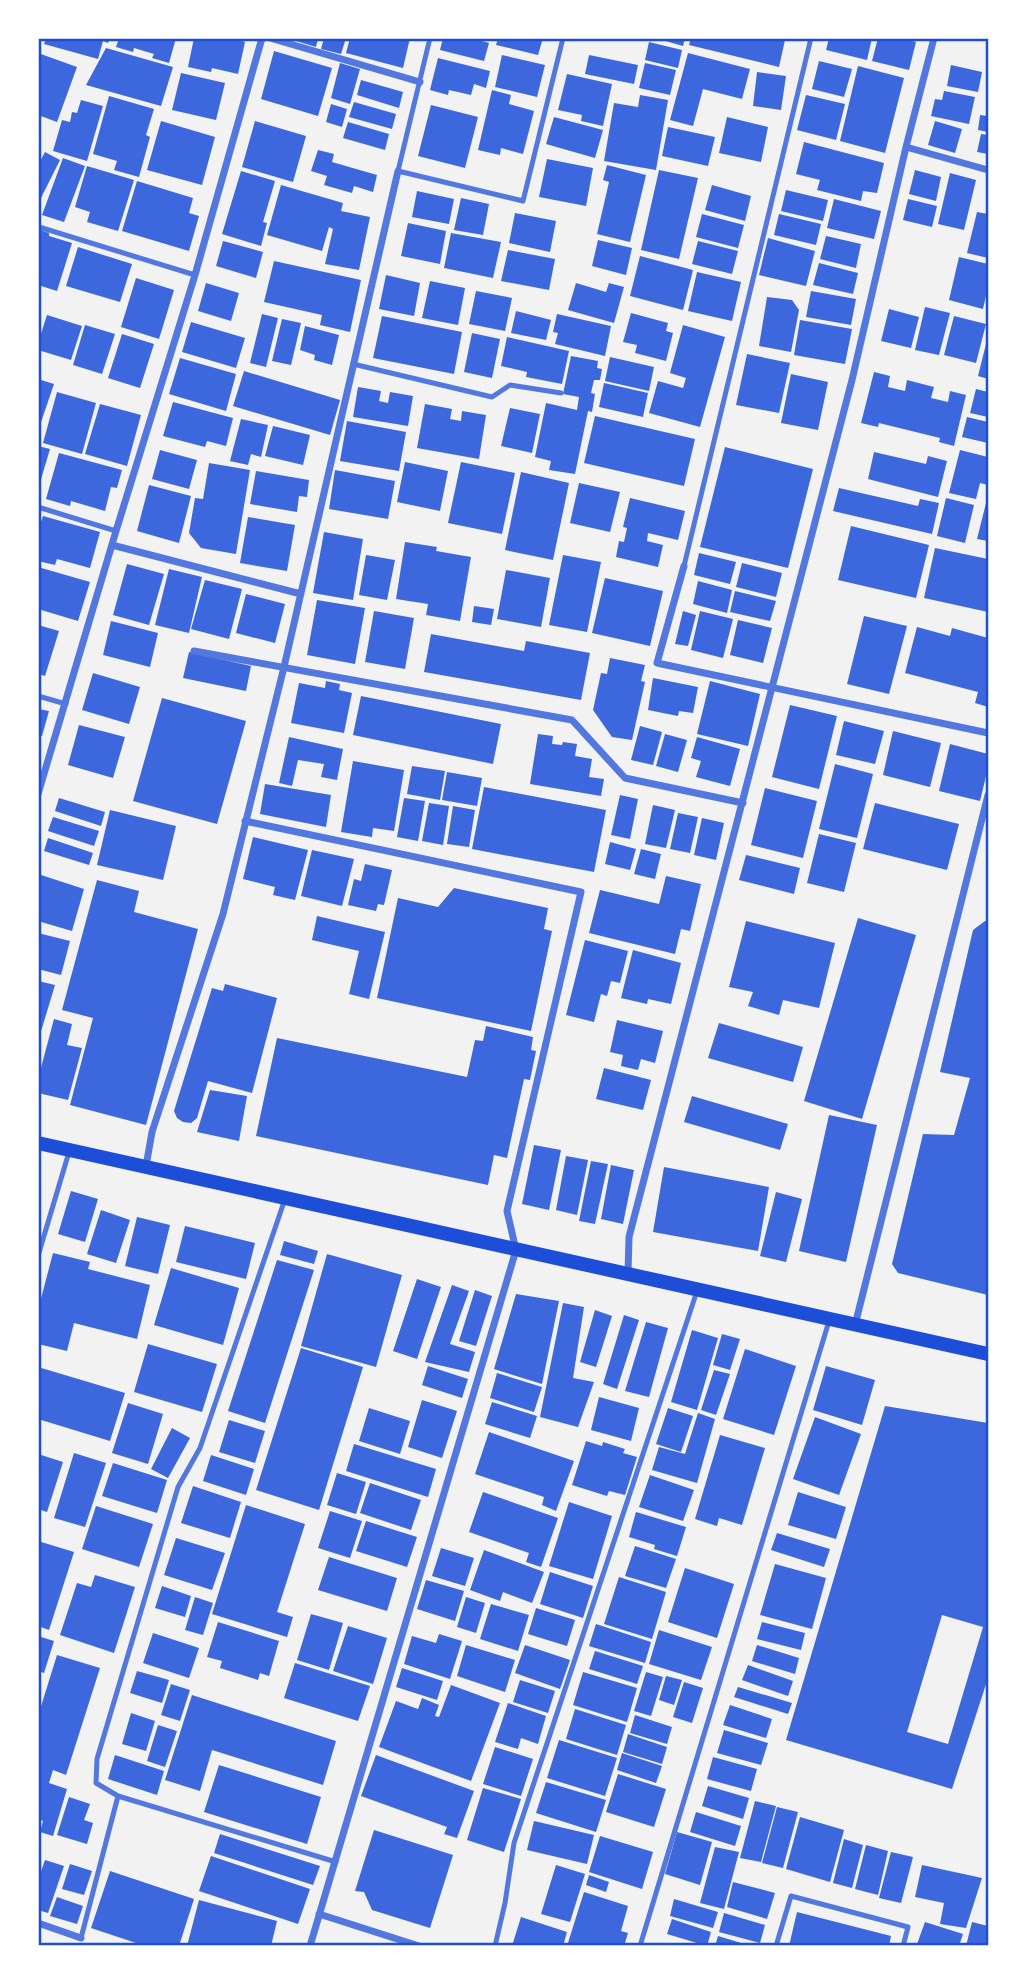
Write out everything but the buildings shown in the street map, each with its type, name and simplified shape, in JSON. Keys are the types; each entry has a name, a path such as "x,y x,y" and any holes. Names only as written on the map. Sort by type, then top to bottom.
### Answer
{"main road":[{"path":"38,1143 989,1353"}],"street":[{"path":"38,794 195,275 262,38"},
{"path":"270,38 420,82"},
{"path":"628,1273 629,1237 852,380 934,38"},
{"path":"906,146 989,170"},
{"path":"146,1166 152,1132 223,914 284,667 398,171"},
{"path":"112,545 301,594"},
{"path":"684,566 657,663 989,733"},
{"path":"194,651 572,720 625,778 743,803"},
{"path":"855,1325 989,795"},
{"path":"246,821 581,892 507,1211 516,1250 310,1945"},
{"path":"319,1914 419,1945"},
{"path":"38,1923 81,1938"}],"lane":[{"path":"430,38 398,171 523,201 564,38"},
{"path":"684,566 811,38"},
{"path":"39,227 195,275"},
{"path":"353,364 492,397 510,385 561,393"},
{"path":"38,507 116,531"},
{"path":"38,696 66,704"},
{"path":"38,1256 70,1150"},
{"path":"286,1196 200,1448 178,1487 97,1759 96,1783 118,1796 336,1862"},
{"path":"495,1945 505,1903 514,1843 698,1290"},
{"path":"640,1945 830,1318"},
{"path":"81,1938 118,1796"},
{"path":"776,1945 791,1896 908,1927 903,1945"}]}
